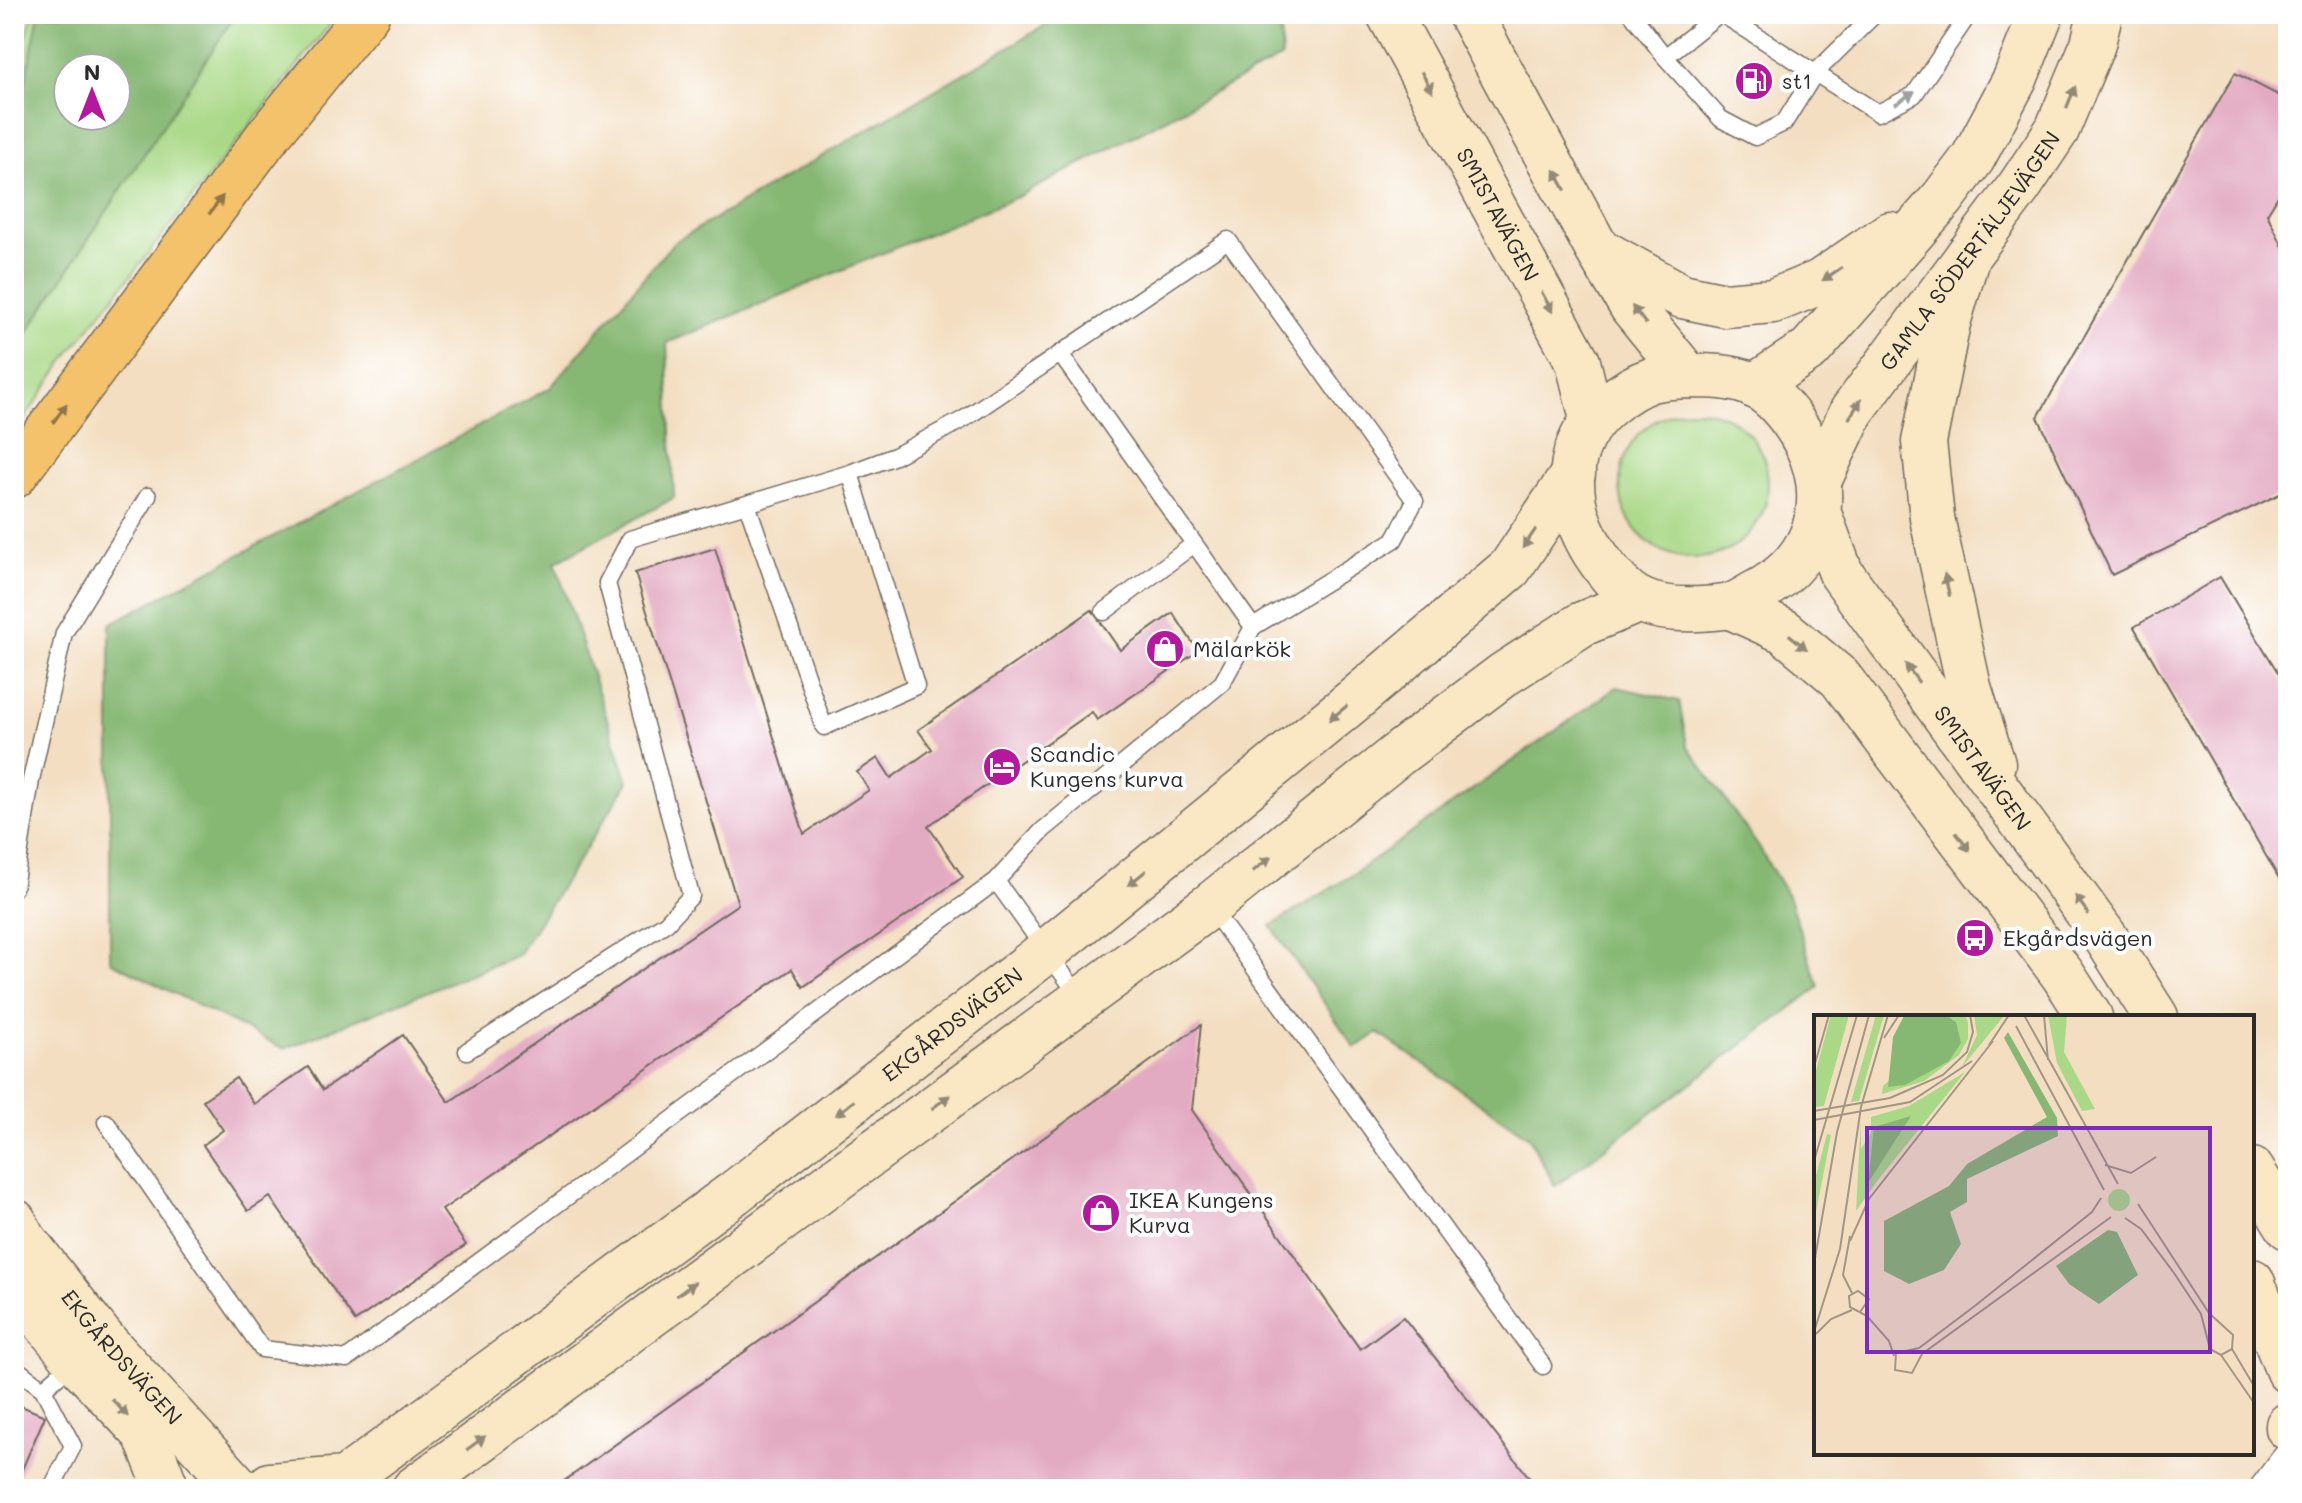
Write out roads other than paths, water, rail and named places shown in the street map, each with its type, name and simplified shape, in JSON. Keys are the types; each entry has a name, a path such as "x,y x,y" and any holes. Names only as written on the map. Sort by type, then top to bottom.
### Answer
{"highway":[{"path":"14,476 270,133 367,14"}],"main road":[{"name":"SMISTAVÄGEN","path":"1389,14 1578,362 1592,419"},
{"path":"1470,14 1597,249 1632,307 1688,376"},
{"path":"1754,386 1810,349 1943,198 1973,158 2015,79 2041,14"},
{"name":"GAMLA SÖDERTÄLJEVÄGEN","path":"1819,497 1852,411 2057,130 2093,44 2100,14"},
{"path":"1597,249 1682,296 1725,305 1773,301 1820,282 1943,198"},
{"path":"1968,255 1948,323 1924,442 1935,531 1969,687 2003,796"},
{"path":"1688,376 1723,376 1754,386 1782,406 1806,440 1819,497 1805,549 1774,583 1729,606 1696,609 1668,607 1640,600 1605,570 1583,533 1574,508 1573,474 1578,443 1592,419 1622,394 1651,380 1688,376"},
{"name":"EKGÅRDSVÄGEN","path":"14,1285 255,1487 345,1479 734,1193 1047,951 1353,701 1510,568 1573,474"},
{"name":"SMISTAVÄGEN","path":"1819,497 1841,573 2106,938 2155,1015"},
{"path":"414,1489 1209,906 1397,755 1503,675 1582,624 1640,600"},
{"path":"1729,606 1784,631 1840,678 2063,975 2089,1015"},
{"path":"2254,1173 2288,1227"},
{"name":"EKGÅRDSVÄGEN","path":"14,1221 89,1350 145,1434 167,1489"},
{"path":"2254,1286 2288,1371"}],"street":[{"path":"2267,1489 2288,1461"}],"lane":[{"path":"1632,14 1665,57 1721,119 1755,137 1784,123 1815,73 1875,14"},
{"path":"1665,57 1720,14 1878,113 1914,95 1966,14"},
{"path":"106,1122 262,1349 347,1359 996,881 1043,830 1222,683 1253,627 1394,540 1415,501 1228,240 964,419 895,456 850,473 630,539 607,583 691,896 666,923 467,1051"},
{"path":"1061,355 1253,627"},
{"path":"747,504 824,727 916,686 850,473"},
{"path":"14,888 31,780 64,633 148,496"},
{"path":"1104,612 1194,544"},
{"path":"996,881 1081,999"},
{"path":"1209,906 1543,1366"},
{"path":"43,1389 89,1350"},
{"path":"14,1367 43,1389 73,1446 51,1489"}],"place":[{"name":"st1","path":"1754,81"},
{"name":"Mälarkök","path":"1165,649"},
{"name":"Scandic Kungens kurva","path":"1002,767"},
{"name":"Ekgårdsvägen","path":"1975,938"},
{"name":"IKEA Kungens Kurva","path":"1101,1213"}]}
